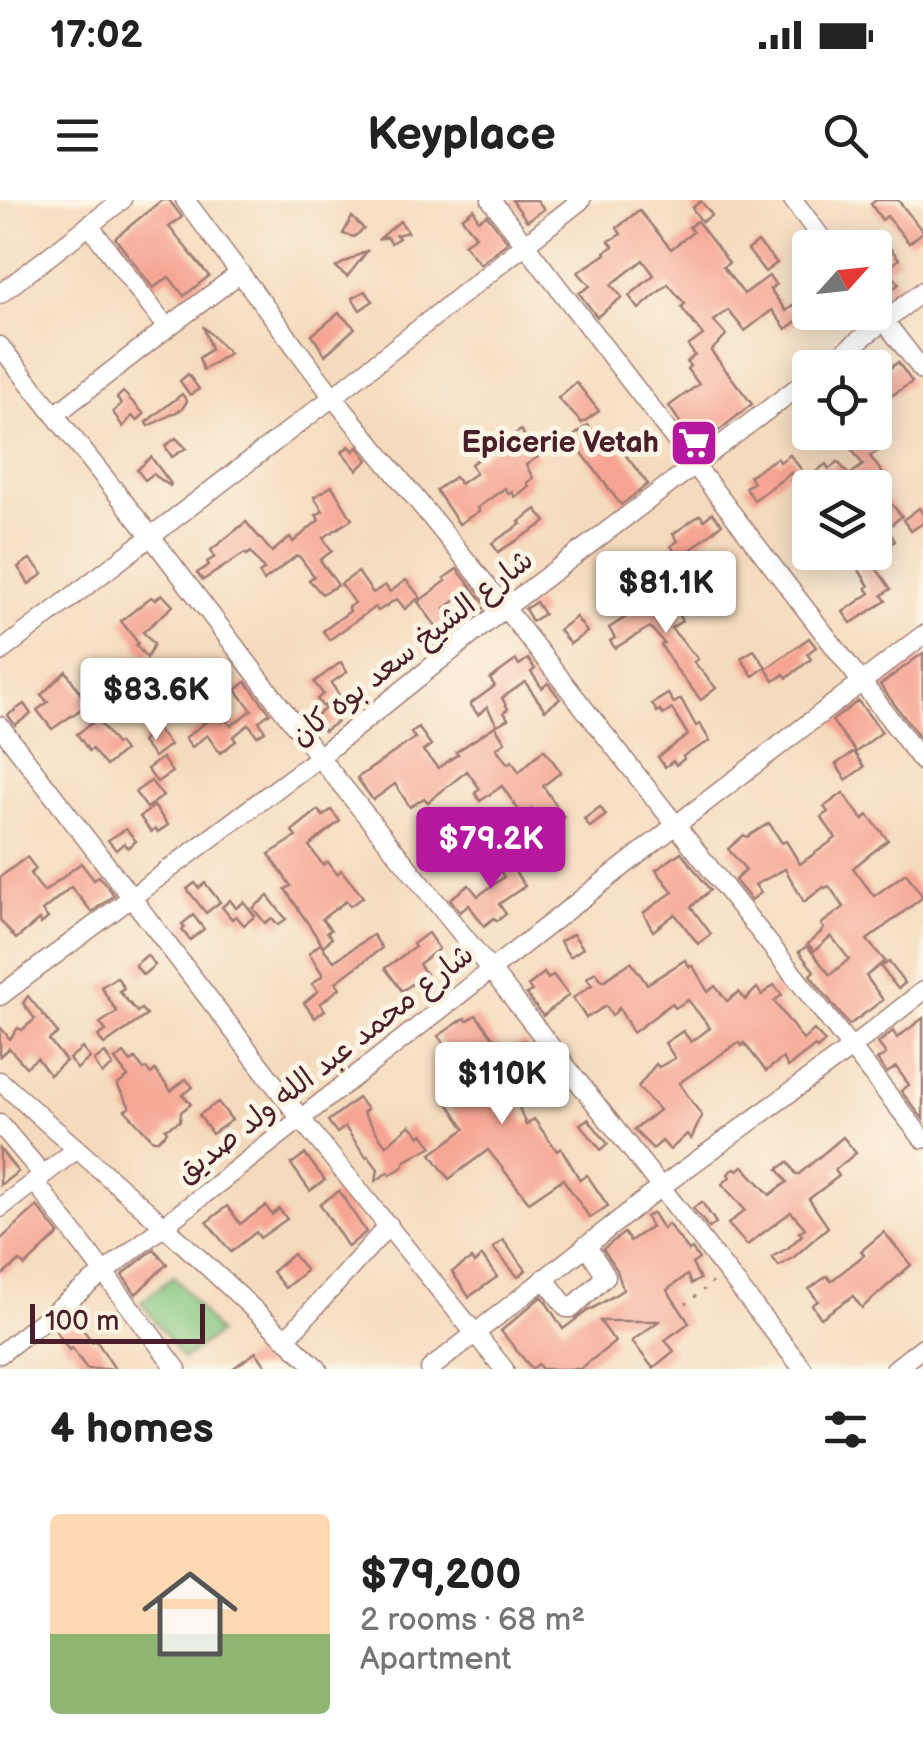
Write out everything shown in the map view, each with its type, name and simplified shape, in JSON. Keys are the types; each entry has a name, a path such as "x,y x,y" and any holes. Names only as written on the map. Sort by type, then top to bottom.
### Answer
{"street":[{"path":"0,294 122,200"},
{"path":"184,200 333,396 506,608 923,1140"},
{"path":"491,200 923,762"},
{"path":"0,652 458,300 581,200"},
{"path":"793,200 816,230"},
{"path":"89,226 167,328"},
{"path":"55,415 240,273"},
{"path":"892,308 923,291"},
{"path":"842,350 864,330"},
{"path":"892,330 923,371"},
{"path":"0,346 319,757 804,1369"},
{"name":"شارع الشيخ سعد بوه كان","path":"0,996 319,757 506,608 792,392"},
{"name":"شارع محمد عبد الله ولد صديق","path":"0,1354 923,635"},
{"path":"0,726 302,1119 504,1369"},
{"path":"430,1369 586,1244 923,991"},
{"path":"0,1080 163,1224 318,1369"},
{"path":"0,1124 103,1273 177,1369"},
{"path":"0,1208 77,1149"},
{"path":"286,1338 389,1225"},
{"path":"544,1278 567,1308 572,1308 606,1276 586,1244"},
{"path":"894,1369 923,1347"}],"path":[{"path":"686,1304 727,1271"}],"green space":[{"path":"174,1276 218,1333 183,1359 141,1302"}],"building":[{"path":"162,200 169,200 182,217 169,227 209,276 184,296 169,277 153,288 115,238"},
{"path":"512,200 537,200 544,209 527,221"},
{"path":"876,200 898,200 923,232 909,243 887,216 882,220 871,204"},
{"path":"701,201 712,215 702,222 692,208"},
{"path":"474,209 478,220 487,215 508,242 480,264 464,244 476,236 462,218"},
{"path":"639,210 671,249 693,232 689,227 697,221 729,263 723,267 744,294 769,276 776,285 770,289 786,311 792,306 792,324 786,329 772,310 745,331 728,310 714,321 726,335 711,351 752,404 697,448 669,406 699,384 687,369 687,362 695,355 688,346 703,335 681,307 685,304 668,284 639,309 629,296 654,275 643,260 611,285 622,297 597,317 579,293 590,286 578,272 606,254 613,246 609,241 621,234 617,228"},
{"path":"352,217 364,229 354,237 343,234"},
{"path":"400,221 408,232 396,235 399,238 391,243 387,237 378,240"},
{"path":"758,242 777,263 765,272 748,250"},
{"path":"368,250 347,277 336,267"},
{"path":"365,291 373,301 360,310 352,298"},
{"path":"339,313 355,328 325,355 312,335"},
{"path":"203,326 229,353 203,370 199,358 211,349"},
{"path":"898,362 912,382 892,396 892,367"},
{"path":"188,374 199,389 190,395 180,381"},
{"path":"576,382 599,411 582,423 558,398"},
{"path":"123,392 144,414 137,421 132,416 123,427 113,412 121,404 117,398"},
{"path":"182,394 187,401 182,409 149,426 146,422"},
{"path":"588,425 603,447 613,439 648,484 621,505 571,438"},
{"path":"521,430 538,457 526,465 533,478 527,483 529,486 515,497 505,488 459,524 436,490 455,477 460,484 476,473 471,464"},
{"path":"176,438 186,448 172,457 165,446"},
{"path":"349,446 354,451 358,447 368,460 357,470 342,452"},
{"path":"852,450 877,450 870,456 880,470 856,470 863,465"},
{"path":"790,455 802,470 792,470 792,474 754,500 745,487 753,483 749,476 777,458 780,462"},
{"path":"151,457 170,486 153,474 145,480 137,470"},
{"path":"838,462 845,470 818,470 826,464 829,469"},
{"path":"332,486 352,519 323,538 332,551 320,560 338,585 322,594 309,580 314,576 299,556 264,581 259,573 264,570 251,552 203,580 197,573 215,557 211,550 246,522 272,552 290,537 293,542 319,520 316,515 323,511 314,497"},
{"path":"892,505 902,516 892,524"},
{"path":"919,508 923,523 911,531 903,520"},
{"path":"536,509 546,522 498,552 492,543"},
{"path":"712,513 722,524 680,559 671,546 678,541 673,534 700,515 704,520"},
{"path":"30,559 43,574 29,584 18,567"},
{"path":"635,562 646,579 636,585 626,568"},
{"path":"457,569 487,606 473,616 460,597 445,608 460,628 434,649 424,636 436,626 418,602"},
{"path":"859,570 877,570 891,589 882,595 886,601 851,623 843,612 870,593 866,588 869,586"},
{"path":"358,572 373,593 385,585 390,592 406,580 420,597 405,609 397,599 378,611 375,607 329,640 323,631 355,603 341,584"},
{"path":"680,581 691,597 677,607 682,621 671,628 716,688 701,700 650,627 615,648 610,641 615,638 609,628 640,608 642,612"},
{"path":"162,594 173,606 143,632 154,644 147,658 121,621 151,597 155,600"},
{"path":"536,602 544,614 532,621 525,609"},
{"path":"576,617 587,632 570,644 559,630"},
{"path":"809,638 816,647 807,654 811,659 787,678 784,674 774,681 766,669"},
{"path":"754,650 766,667 753,676 741,658"},
{"path":"923,653 923,742 880,685"},
{"path":"528,659 542,688 548,683 560,699 545,710 525,682 502,698 508,719 497,725 487,707 478,715 470,704 495,686 490,679 516,660 519,665"},
{"path":"127,661 143,682 148,679 165,702 145,718 117,677 124,672 120,666"},
{"path":"341,662 347,672 331,683 339,695 323,707 317,699 323,694 314,682"},
{"path":"66,671 82,696 90,691 94,696 102,688 112,699 99,709 93,701 52,729 37,710 48,702 41,695"},
{"path":"246,682 270,713 259,721 265,731 257,736 249,724 220,753 207,735 192,747 185,738 216,714 231,726 252,710 236,690"},
{"path":"668,694 674,703 681,699 710,741 683,756 676,765 673,761 665,767 658,757 688,735 672,709 663,715 652,704"},
{"path":"858,701 882,732 856,752 832,721"},
{"path":"24,704 31,714 15,725 8,715"},
{"path":"326,708 337,722 324,731 313,718"},
{"path":"97,719 124,751 106,766 77,734"},
{"path":"495,726 505,742 496,748 519,772 544,749 561,772 543,786 564,817 546,829 532,809 522,815 502,786 480,801 475,793 480,789 467,771 428,802 424,798 410,807 395,784 373,800 357,778 415,738 411,733 418,727 431,745 423,751 438,768"},
{"path":"157,729 170,745 154,757 142,742"},
{"path":"854,752 864,767 846,780 836,764"},
{"path":"162,758 172,772 157,782 147,769"},
{"path":"151,781 163,796 147,808 135,792"},
{"path":"843,793 863,820 868,815 888,840 853,868 874,896 906,873 923,897 867,940 885,961 866,976 883,1000 849,1025 810,975 814,971 799,952 807,946 830,975 849,959 831,936 814,951 808,944 824,929 821,924 844,907 829,886 804,902 785,869 755,885 761,893 751,900 735,880 746,870 728,849 744,835 747,837 769,823 800,864 836,838 821,817 828,812 824,807"},
{"path":"154,806 168,825 158,832 151,832 140,817"},
{"path":"600,807 606,815 590,827 584,819"},
{"path":"318,810 323,816 331,810 340,821 309,846 323,865 328,862 337,874 341,870 363,897 350,906 346,901 322,919 332,938 323,946 285,889 291,886 269,854 296,837 292,831"},
{"path":"126,829 136,841 128,848 124,843 116,850 108,840"},
{"path":"495,844 525,886 499,904 506,914 484,926 469,905 460,912 450,899 469,885 478,896 504,877 486,850"},
{"path":"681,852 710,890 691,907 711,934 698,944 675,914 653,931 643,913 673,892 656,870"},
{"path":"27,857 36,869 30,874 44,892 81,863 94,880 99,876 114,895 92,912 71,887 42,911 48,918 41,924 39,920 16,939 0,920 0,877"},
{"path":"195,883 199,888 205,883 220,902 206,913 187,889"},
{"path":"268,896 286,919 278,925 272,918 265,923 253,908"},
{"path":"230,900 236,908 244,902 255,916 244,925 236,916 232,919 222,907"},
{"path":"193,915 204,929 190,940 182,924"},
{"path":"428,933 439,949 419,964 426,974 402,991 385,968"},
{"path":"573,934 583,948 570,957 560,942"},
{"path":"373,935 382,948 336,982 340,988 320,1004 325,1010 315,1018 304,1003 318,991 312,984 323,975 309,953 320,944 334,961"},
{"path":"147,955 155,965 143,975 135,965"},
{"path":"685,960 708,992 715,986 727,1001 739,992 745,1000 757,988 762,995 774,985 782,995 774,1001 803,1040 814,1030 825,1042 788,1067 783,1058 766,1071 739,1042 679,1083 702,1116 691,1139 687,1134 670,1150 662,1141 653,1149 634,1130 659,1110 638,1087 656,1064 659,1067 675,1058 665,1043 683,1031 691,1042 710,1028 688,1000 675,1008 672,1003 633,1033 619,1008 612,1016 606,1006 586,1018 573,998 592,985 587,978 595,972 603,981 631,962 647,984"},
{"path":"889,962 905,983 898,989 881,967"},
{"path":"544,973 548,979 553,975 569,995 543,1016 526,994 532,991 528,986"},
{"path":"117,977 124,988 119,991 137,1012 141,1009 147,1015 104,1045 98,1036 106,1031 100,1023 117,1012 101,987"},
{"path":"28,996 58,1033 49,1040 66,1061 50,1075 37,1058 26,1067 9,1048 0,1056 0,1027 10,1039 18,1028 22,1030 35,1019 23,1003"},
{"path":"476,1015 501,1048 468,1072 495,1105 512,1090 526,1125 534,1119 557,1151 561,1148 580,1180 587,1175 608,1206 590,1218 563,1179 529,1202 488,1150 449,1179 431,1154 465,1129 443,1095 460,1080 447,1062 454,1057 438,1036"},
{"path":"923,1018 923,1119 901,1091 909,1085 896,1067 887,1073 877,1060 886,1054 878,1043 893,1031 897,1038"},
{"path":"524,1041 538,1063 513,1079 500,1056"},
{"path":"82,1048 90,1058 77,1069 69,1059"},
{"path":"105,1053 113,1066 102,1074 94,1061"},
{"path":"124,1053 151,1074 155,1070 171,1091 186,1079 193,1087 183,1095 191,1104 181,1112 180,1121 165,1129 167,1132 158,1140 153,1140 125,1110 130,1107 117,1085 128,1077 115,1060"},
{"path":"358,1098 367,1109 363,1113 386,1146 410,1125 432,1146 376,1181 378,1169 345,1127 337,1133 328,1121"},
{"path":"218,1102 232,1120 212,1134 199,1115"},
{"path":"588,1119 608,1144 601,1150 580,1124"},
{"path":"843,1137 856,1153 835,1170 839,1176 809,1199 828,1227 779,1266 772,1257 788,1248 805,1228 791,1212 747,1245 728,1224 745,1210 722,1184 730,1177 728,1174 743,1166 770,1195 787,1182 778,1169 788,1162 799,1174"},
{"path":"0,1149 18,1172 0,1185"},
{"path":"305,1154 325,1180 310,1191 291,1164"},
{"path":"339,1191 366,1232 348,1247 320,1204"},
{"path":"702,1202 716,1223 709,1228 693,1208"},
{"path":"37,1206 59,1234 25,1266 20,1261 0,1277 0,1240"},
{"path":"227,1206 240,1224 266,1206 272,1215 279,1209 287,1219 260,1238 256,1232 231,1252 207,1222"},
{"path":"653,1213 663,1229 668,1224 699,1259 692,1264 700,1279 691,1284 687,1275 667,1290 689,1323 665,1340 674,1351 653,1368 632,1341 659,1321 600,1321 615,1342 580,1369 542,1369 538,1364 532,1369 501,1331 542,1296 563,1329 623,1290 617,1270 603,1249 624,1233 630,1241 651,1227 646,1217"},
{"path":"884,1232 911,1265 862,1308 853,1296 821,1318 812,1305 818,1301 809,1289 827,1276 831,1281 864,1255 861,1251"},
{"path":"503,1240 526,1270 518,1277 493,1248"},
{"path":"154,1249 167,1264 136,1294 122,1275"},
{"path":"293,1254 306,1271 285,1288 272,1272"},
{"path":"482,1256 497,1277 469,1297 452,1272"},
{"path":"75,1318 115,1369 87,1369 72,1348 69,1350 56,1331"},
{"path":"256,1352 268,1369 232,1369"}],"place":[{"name":"Epicerie Vetah","path":"694,443"}]}
